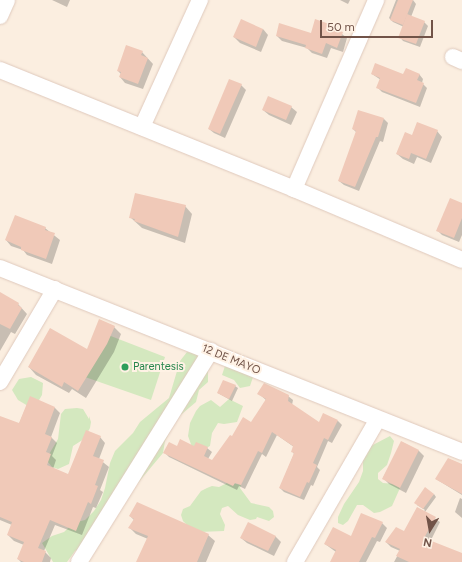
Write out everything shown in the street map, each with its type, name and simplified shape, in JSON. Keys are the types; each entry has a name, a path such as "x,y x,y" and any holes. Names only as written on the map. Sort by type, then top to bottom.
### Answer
{"street":[{"path":"0,16 7,0"},
{"path":"142,127 200,0"},
{"path":"294,189 376,0"},
{"path":"0,70 294,189 462,260"},
{"name":"12 DE MAYO","path":"0,268 462,452"},
{"path":"0,382 55,289"},
{"path":"79,562 211,351"},
{"path":"295,562 378,419"}],"green space":[{"name":"Parentesis","path":"103,333 165,357 151,400 85,377"},
{"path":"187,352 200,354 208,363 208,382 199,390 196,402 176,419 165,441 163,453 86,545 75,551 67,562 53,562 42,543 52,536 64,532 73,523 85,520 94,511 101,500 110,463 115,451 133,433 140,422 169,398 180,361"},
{"path":"226,363 253,377 250,386 240,388 234,380 222,375"},
{"path":"31,377 43,383 42,395 39,400 28,406 18,400 12,390 19,379"},
{"path":"229,399 243,406 237,422 224,424 218,423 212,433 210,446 204,449 192,447 188,436 190,423 196,411 200,406 211,400 220,407"},
{"path":"65,409 83,409 89,419 89,416 91,422 90,428 84,439 73,446 69,464 58,469 52,467 48,462 48,456 58,439 61,414"},
{"path":"390,436 394,441 391,453 387,465 378,473 378,479 383,483 395,484 400,488 392,506 380,512 374,513 363,505 357,505 348,521 343,525 338,523 338,517 344,504 359,482 363,471 363,458 369,447"},
{"path":"229,482 241,485 240,488 251,503 269,507 273,511 274,517 269,521 257,517 256,519 250,520 238,515 228,506 222,508 220,514 225,525 224,531 199,532 183,521 181,515 183,509 190,506 201,491 212,486 219,487"}],"building":[{"path":"398,0 413,0 403,25 390,20"},
{"path":"407,14 425,21 416,44 398,38"},
{"path":"241,19 263,29 256,47 233,37"},
{"path":"315,19 332,25 331,28 343,32 337,48 326,43 322,54 305,48 306,45 276,36 279,23 311,33"},
{"path":"126,45 143,51 141,55 148,58 138,84 119,77 121,72 117,71"},
{"path":"375,63 403,74 406,68 420,74 417,80 424,83 416,103 376,88 380,78 371,74"},
{"path":"229,79 242,84 220,134 208,129"},
{"path":"268,96 292,106 286,120 262,110"},
{"path":"358,110 384,118 378,137 376,137 355,187 338,181 356,131 352,129"},
{"path":"417,122 438,130 426,159 411,153 409,159 396,154 405,132 412,135"},
{"path":"135,193 186,205 178,237 134,221 135,219 129,218"},
{"path":"450,198 462,203 462,218 454,238 436,231"},
{"path":"15,215 46,227 45,230 55,233 46,259 21,250 21,247 5,240"},
{"path":"0,292 19,303 18,305 22,308 10,329 0,324"},
{"path":"99,319 115,326 107,344 78,391 64,382 62,387 28,367 50,328 87,349"},
{"path":"223,380 236,385 229,399 217,393"},
{"path":"264,383 289,395 288,401 319,422 323,413 338,420 328,440 324,438 313,463 317,465 309,483 307,482 300,497 279,488 294,453 291,452 293,446 272,432 262,453 258,451 241,485 235,483 233,486 163,453 169,442 177,446 180,439 194,446 196,442 208,447 204,456 212,460 230,435 232,436 243,417 251,422 266,399 257,394"},
{"path":"30,396 55,407 45,434 52,437 46,452 51,454 47,465 68,474 86,430 101,436 93,456 104,460 95,485 98,486 91,504 88,502 76,531 50,520 38,548 46,551 42,562 24,562 17,559 24,542 7,535 12,522 0,517 0,416 19,423"},
{"path":"401,441 419,450 400,488 382,479"},
{"path":"448,458 462,464 462,494 435,479"},
{"path":"425,487 434,494 423,509 414,503"},
{"path":"137,502 209,534 197,562 136,562 148,536 128,528 134,519 129,516"},
{"path":"417,507 436,517 424,538 462,553 462,562 409,562 396,556 400,549 385,542 396,527 404,531"},
{"path":"361,513 383,522 375,538 372,537 359,562 330,562 336,550 324,544 333,527 351,536"},
{"path":"248,522 276,536 268,551 240,538"}],"place":[{"name":"Parentesis","path":"125,367"}]}
